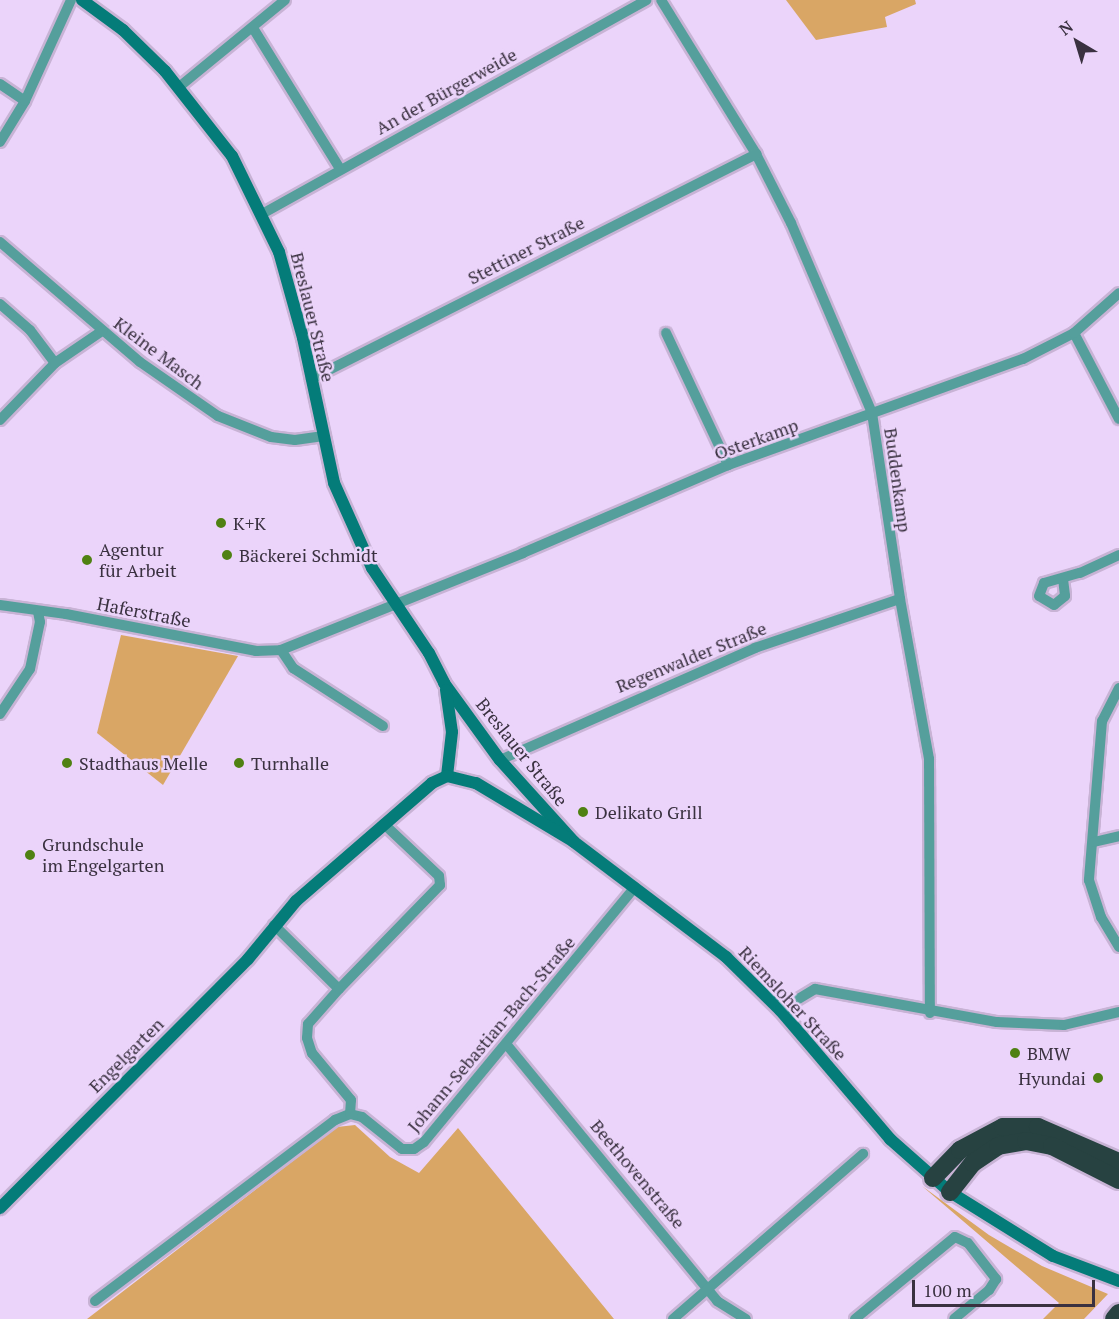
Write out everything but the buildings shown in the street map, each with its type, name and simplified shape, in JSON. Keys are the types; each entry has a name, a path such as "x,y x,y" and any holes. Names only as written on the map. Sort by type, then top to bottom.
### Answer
{"highway":[{"path":"933,1178 960,1150 1003,1127 1038,1127 1119,1162"},
{"path":"950,1192 973,1163 998,1146 1026,1141 1052,1146 1119,1180"},
{"path":"1114,1319 1119,1313"}],"street":[{"path":"0,142 25,101 71,0"},
{"name":"Breslauer Straße","path":"82,0 123,30 179,87 232,156 262,214 285,273 311,379 322,436 344,510 372,568 444,683 500,760 574,842"},
{"path":"179,87 285,0"},
{"name":"An der Bürgerweide","path":"262,214 647,0"},
{"name":"Buddenkamp","path":"662,0 756,154 796,234 872,413 900,599 929,759 930,1013"},
{"path":"253,28 340,169"},
{"path":"0,84 25,101"},
{"name":"Stettiner Straße","path":"311,379 756,154"},
{"name":"Kleine Masch","path":"0,242 102,331 173,388 218,416 272,437 295,440 322,436"},
{"name":"Osterkamp","path":"395,602 523,554 542,542 594,520 616,515 728,465 1023,359 1074,333 1119,293"},
{"path":"0,304 30,330 56,363"},
{"path":"0,420 56,363 102,331"},
{"path":"666,333 728,465"},
{"path":"1074,333 1119,419"},
{"path":"1063,579 1119,555"},
{"name":"Regenwalder Straße","path":"500,760 754,648 900,599"},
{"name":"Haferstraße","path":"0,605 256,651 281,650 395,602"},
{"path":"0,714 30,669 40,622 38,612"},
{"path":"281,650 293,668 383,726"},
{"name":"Breslauer Straße","path":"444,683 452,732 447,776"},
{"path":"1119,688 1101,721 1094,842 1089,880 1101,917 1119,947"},
{"name":"Engelgarten","path":"0,1208 248,959 274,926 384,824 432,783 447,776"},
{"name":"Riemsloher Straße","path":"447,776 476,783 574,842 726,957 780,1010 890,1139 950,1192 1044,1251 1097,1275 1119,1281"},
{"path":"95,1301 334,1120 350,1114 351,1100 312,1053 307,1038 308,1024 440,885 439,876 384,824"},
{"path":"1094,842 1119,836"},
{"name":"Johann-Sebastian-Bach-Straße","path":"350,1114 362,1118 402,1149 414,1149 507,1045 636,887"},
{"path":"274,926 339,989"},
{"path":"780,1010 814,989 930,1013 997,1022 1065,1025 1119,1012"},
{"name":"Beethovenstraße","path":"507,1045 717,1300 746,1319"},
{"path":"677,1315 863,1154"},
{"path":"855,1319 955,1237 968,1243 996,1279 989,1290 954,1319"}],"shaded area":[{"path":"786,0 915,0 916,4 885,17 887,27 816,40"},
{"path":"121,635 238,656 163,785 97,733"},
{"path":"355,1125 390,1157 419,1173 458,1128 614,1319 87,1319 337,1127"},
{"path":"922,1186 989,1235 1042,1266 1108,1294 1084,1319 1043,1319 1059,1303"}],"place":[{"name":"K+K","path":"221,523"},
{"name":"Bäckerei Schmidt","path":"227,555"},
{"name":"Agentur für Arbeit","path":"87,560"},
{"name":"Stadthaus Melle","path":"67,763"},
{"name":"Turnhalle","path":"239,763"},
{"name":"Delikato Grill","path":"583,812"},
{"name":"Grundschule im Engelgarten","path":"30,855"},
{"name":"BMW","path":"1015,1053"},
{"name":"Hyundai","path":"1098,1078"}]}
